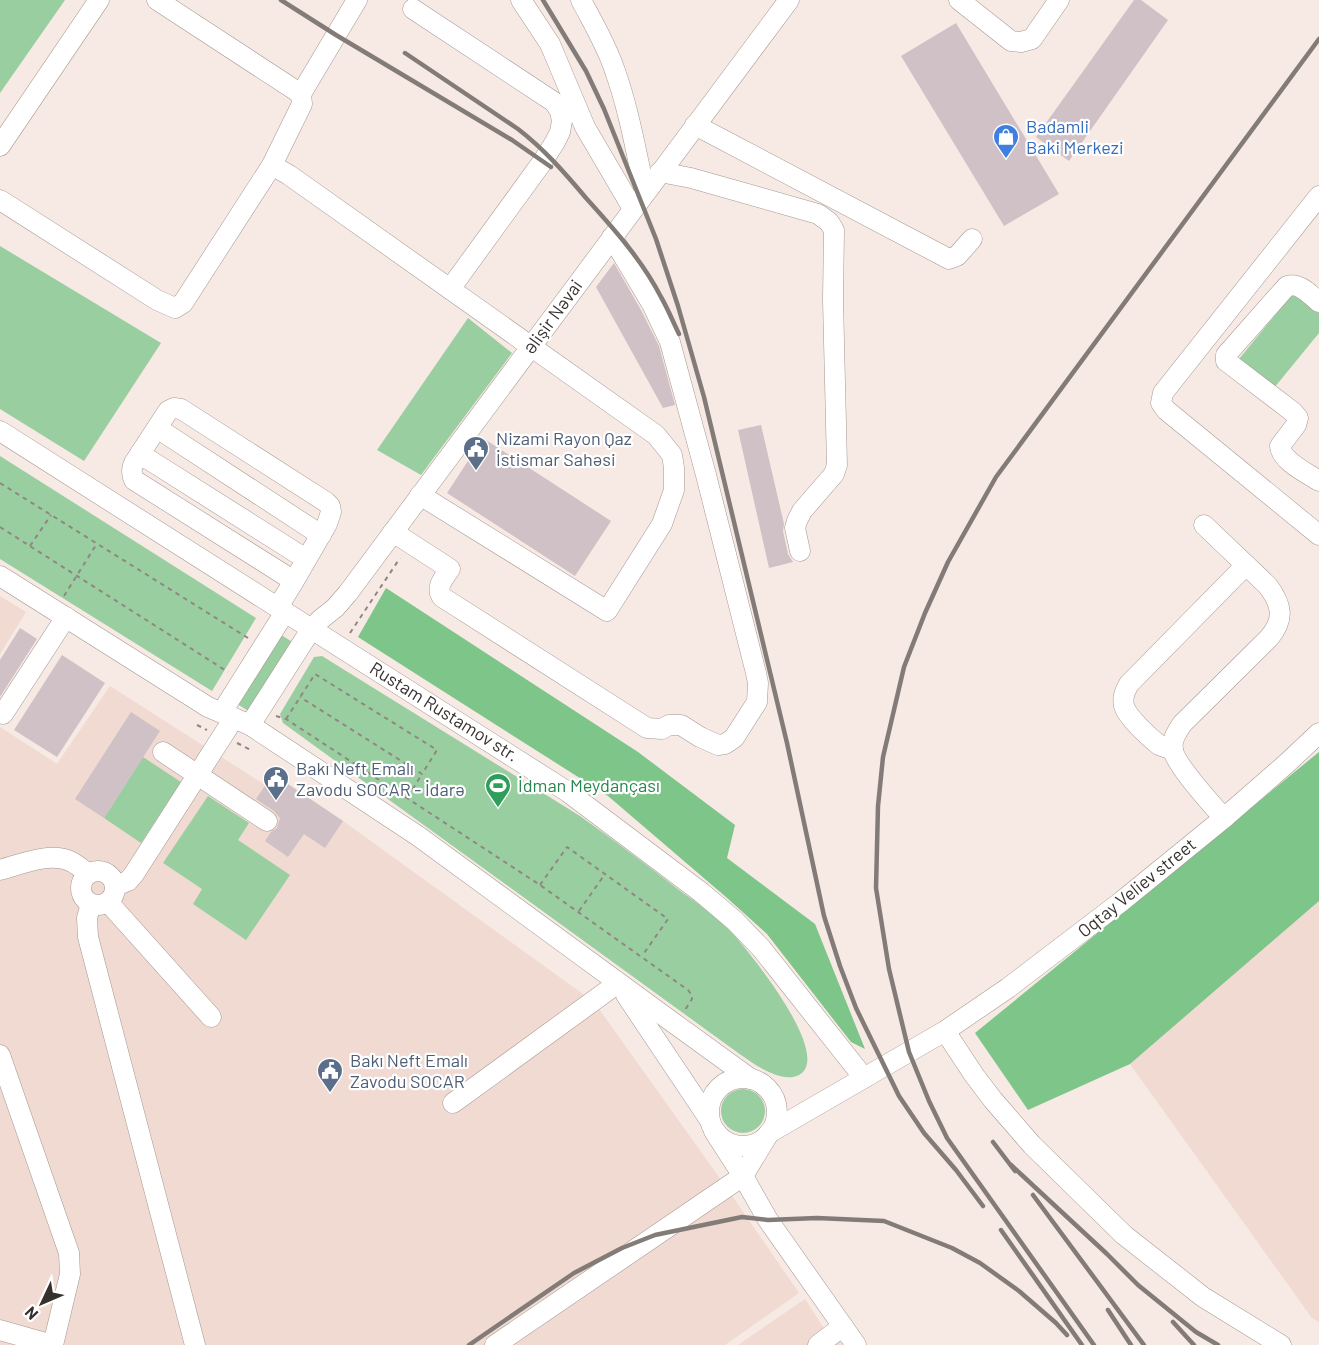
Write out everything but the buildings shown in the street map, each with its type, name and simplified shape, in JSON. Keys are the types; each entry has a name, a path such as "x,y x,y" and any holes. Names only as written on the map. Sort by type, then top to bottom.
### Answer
{"street":[{"path":"0,146 99,0"},
{"path":"157,0 301,94"},
{"path":"0,200 157,300 175,308 183,303 272,165 302,104 301,94 357,0"},
{"path":"521,0 550,44 585,127 633,209"},
{"path":"581,0 615,70 645,192"},
{"name":"Əlişir Nəvai","path":"235,718 312,628 348,593 789,0"},
{"path":"967,3 1011,41 1021,42 1032,39 1059,0"},
{"path":"413,9 554,102 560,111 562,122 561,132 543,161 450,289"},
{"path":"695,124 949,259 957,256 972,239"},
{"path":"272,165 656,435 672,455 674,468 674,490 662,524 607,611 420,495"},
{"path":"660,172 691,178 818,214 829,222 834,230 833,300 837,465 834,474 802,511 797,521 795,528 800,551"},
{"path":"1319,196 1163,393 1161,403 1166,410 1319,535"},
{"path":"393,532 450,569 439,587 442,597 647,728 662,729 669,725 681,725 700,738 718,745 725,744 734,738 757,702 756,673 670,342 652,304 612,237"},
{"path":"1319,302 1300,287 1292,284 1287,286 1226,355 1226,361 1298,418 1296,425 1280,446 1280,453 1319,481"},
{"path":"195,1345 87,937 87,918 105,897 114,880 105,872 88,874 81,890 86,900 105,897 134,874 235,718 294,581 327,524 331,512 326,502 181,409 174,408 168,411 131,469 134,480 294,581"},
{"path":"157,428 321,535"},
{"name":"Rustam Rustamov str.","path":"0,431 559,785 702,893 747,933 864,1078"},
{"path":"140,454 306,559"},
{"path":"1204,525 1268,586 1278,606 1279,623 1269,638 1182,724 1173,742 1173,750 1179,764 1224,818"},
{"path":"1173,750 1154,740 1128,714 1124,706 1124,692 1246,565"},
{"path":"0,576 64,608 208,707 235,718 418,836 751,1079 763,1084 772,1095 777,1108 776,1122 743,1176 495,1345"},
{"path":"3,714 64,608"},
{"name":"Oqtay Veliev street","path":"770,1133 945,1031 1008,988 1058,951 1224,818 1319,733"},
{"path":"164,752 267,821"},
{"path":"0,870 42,859 57,858 71,861 88,874"},
{"path":"105,897 211,1017"},
{"path":"453,1103 618,983"},
{"path":"618,983 712,1125 768,1220 856,1345"},
{"path":"945,1031 974,1075 1032,1145 1116,1227 1203,1297 1281,1345"},
{"path":"0,1055 69,1253 70,1274 53,1345 0,1330"},
{"path":"751,1079 737,1078 724,1083 714,1092 709,1105 712,1125 723,1140 735,1145 748,1146 760,1142 770,1133"},
{"path":"818,1345 843,1326"}],"path":[{"path":"0,483 250,640"},
{"path":"30,546 51,515"},
{"path":"0,527 230,673"},
{"path":"64,608 77,576 96,543"},
{"path":"355,638 349,634 410,543"},
{"path":"286,719 315,674 417,737 437,750 408,798"},
{"path":"300,697 422,774"},
{"path":"276,716 286,719 540,885 688,990 693,995 692,999 675,1024"},
{"path":"540,885 567,847 668,919 642,957"},
{"path":"579,912 605,874"}],"shaded area":[{"path":"0,596 26,612 0,654"},
{"name":"Bakı Neft Emalı Zavodu SOCAR","path":"110,686 265,785 273,774 343,821 594,1002 799,1293 725,1345 0,1345 0,727 57,764"},
{"path":"1319,901 1319,1322 1312,1318 1130,1064"},
{"path":"805,1299 832,1341 837,1338 842,1345 738,1345"}],"green space":[{"path":"0,0 65,0 0,93"},
{"path":"0,246 161,343 84,461 0,409"},
{"path":"1294,292 1319,313 1319,333 1274,388 1239,359"},
{"path":"468,318 512,353 421,475 377,450"},
{"path":"0,456 256,618 212,691 0,559"},
{"path":"386,588 638,752 735,825 727,858 815,924 865,1049 851,1042 767,934 608,796 358,637"},
{"path":"278,633 294,643 250,712 234,702"},
{"path":"322,656 580,816 720,921 755,960 798,1026 806,1047 807,1064 799,1075 784,1077 776,1075 746,1059 283,723 280,714 314,657"},
{"path":"1319,752 1319,901 1130,1064 1028,1110 975,1033"},
{"path":"143,757 181,782 141,843 104,818"},
{"path":"208,796 249,823 238,840 290,875 246,940 193,904 202,889 163,863"},
{"path":"743,1089 758,1096 765,1111 758,1126 743,1133 728,1126 721,1111 728,1096"}],"railway":[{"path":"281,0 512,140 551,167"},
{"path":"543,0 586,71 604,109 656,239 678,306 704,397 787,743 824,916 840,966 856,1008 899,1096 924,1133 983,1206"},
{"path":"1094,1345 947,1138 909,1052 889,969 876,888 878,806 883,757 904,667 925,613 948,562 996,477 1319,39"},
{"path":"405,53 518,129 554,162 627,245 653,283 679,334"},
{"path":"993,1142 1015,1171"},
{"path":"1011,1165 1138,1285 1196,1332 1218,1345"},
{"path":"1033,1195 1144,1345"},
{"path":"469,1345 574,1273 622,1248 655,1235 742,1217 768,1220 817,1218 884,1221 952,1248 980,1263 1019,1291 1067,1335"},
{"path":"1001,1230 1082,1345"},
{"path":"1108,1310 1131,1345"},
{"path":"1173,1322 1194,1345"}],"place":[{"name":"Badamli Baki Merkezi","path":"1006,160"},
{"name":"Nizami Rayon Qaz İstismar Sahəsi","path":"476,472"},
{"name":"Bakı Neft Emalı Zavodu SOCAR - İdarə","path":"276,802"},
{"name":"İdman Meydançası","path":"498,809"},
{"name":"Bakı Neft Emalı Zavodu SOCAR","path":"330,1094"}]}
